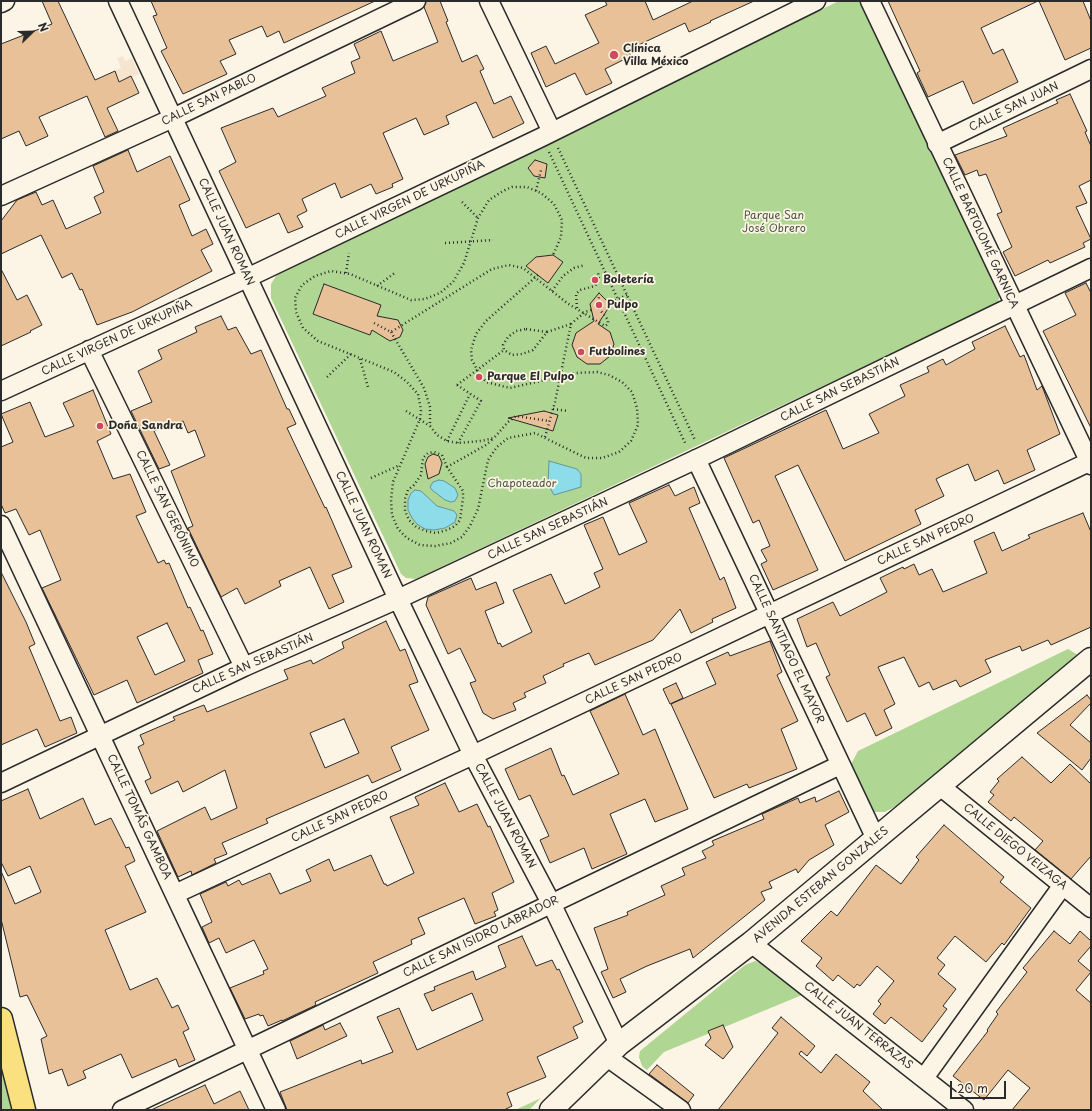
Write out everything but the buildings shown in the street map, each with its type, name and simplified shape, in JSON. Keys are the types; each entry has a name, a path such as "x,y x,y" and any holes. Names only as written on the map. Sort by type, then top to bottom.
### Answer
{"main road":[{"path":"1,1019 24,1110"}],"street":[{"path":"1,3 5,1"},
{"name":"CALLE JUAN ROMAN","path":"118,1 398,599 473,755 551,903 613,1051 681,1110"},
{"name":"CALLE SAN PABLO","path":"1,196 174,118 416,1"},
{"path":"489,1 552,140"},
{"name":"CALLE VIRGEN DE URKUPIÑA","path":"1,391 552,140 816,1"},
{"name":"CALLE BARTOLOMÉ GARNICA","path":"870,1 1090,463"},
{"name":"CALLE SAN JUAN","path":"937,144 1091,69"},
{"name":"CALLE SAN SEBASTIÁN","path":"1,783 244,667 398,599 693,450 1014,305 1091,268"},
{"name":"CALLE SAN GERÓNIMO","path":"89,350 244,667"},
{"name":"CALLE SANTIAGO EL MAYOR","path":"693,450 876,839"},
{"name":"CALLE SAN PEDRO","path":"175,894 473,755 1090,463"},
{"name":"CALLE TOMÁS GAMBOA","path":"1,526 101,734 276,1110"},
{"name":"AVENIDA ESTEBAN GONZALES","path":"551,1110 613,1051 751,943 1091,659"},
{"name":"CALLE SAN ISIDRO LABRADOR","path":"122,1110 840,765"},
{"name":"CALLE DIEGO VEIZAGA","path":"940,786 1091,908"},
{"path":"924,1078 1063,884"},
{"name":"CALLE JUAN TERRAZAS","path":"751,943 964,1110"}],"path":[{"path":"552,140 628,296 693,450"},
{"path":"552,140 618,300 693,450"},
{"path":"536,191 541,170"},
{"path":"536,276 486,321 476,334 471,350 472,360 479,373 486,382 499,387 510,388 561,376 597,372 609,375 622,382 632,392 638,408 638,425 631,441 619,452 602,458 586,458 535,433 522,434 508,438 497,447 488,460 478,509 470,526 462,537 451,543 440,545 420,544 407,538 398,529 392,515 391,500 393,482 420,419 421,410 418,394 407,382 394,372 318,340 303,328 296,312 295,298 302,286 315,276 332,272 346,274 411,300 425,299 440,293 453,282 460,269 472,241 478,218 489,200 512,187 527,187 536,191 554,204 562,220 562,237 553,255"},
{"path":"462,202 478,218"},
{"path":"445,243 493,240"},
{"path":"346,274 349,253"},
{"path":"391,332 492,269 501,266 516,265 523,268 536,276 567,303 585,312 605,326 608,324 608,320 596,306 599,297"},
{"path":"552,291 563,276 574,268 585,265"},
{"path":"377,286 396,272"},
{"path":"577,308 576,294 580,290 595,286 599,279 598,272"},
{"path":"608,304 628,296"},
{"path":"504,350 503,345 508,337 516,331 531,329 548,332 571,324 585,312 590,310"},
{"path":"374,323 391,332 424,388 430,407 430,426"},
{"path":"545,437 561,376 571,324"},
{"path":"504,350 512,355 522,354 532,350 548,332"},
{"path":"458,443 481,401 457,385 504,350"},
{"path":"327,377 351,354"},
{"path":"360,358 368,387"},
{"path":"447,441 470,394"},
{"path":"553,409 568,411"},
{"path":"406,411 430,426 438,435 447,441 458,443 481,442 494,438"},
{"path":"447,467 482,448 516,416 549,421"},
{"path":"434,452 442,455 447,467 463,491 464,498 460,520 455,526 447,530 436,533 426,532 416,527 409,520 405,511 404,499 408,490 414,485 421,475 423,458 428,453 434,452"},
{"path":"371,478 400,465"}],"shaded area":[{"path":"123,56 125,61 132,58 139,74 119,82 115,71 121,68 117,58"}],"green space":[{"path":"839,1 859,1 1000,294 998,303 416,579 406,578 401,574 271,298 271,284 276,276 284,270"},
{"path":"1068,649 1078,655 896,806 885,812 874,812 868,807 849,768 858,751"},
{"path":"755,961 765,964 802,995 664,1052 647,1070 642,1066 639,1057 640,1051 745,965"},
{"path":"1,1068 12,1110 1,1110"},
{"path":"541,1098 529,1110 515,1110"}],"water":[{"path":"549,461 577,469 581,474 581,487 554,495 548,484"},
{"path":"439,480 444,481 455,488 458,495 455,501 451,502 445,500 432,490 430,487 433,482"},
{"path":"415,490 421,491 437,506 454,511 457,515 455,522 445,528 434,530 425,529 417,524 408,510 408,500 411,493"}],"place":[{"name":"Clínica Villa México","path":"614,55"},
{"name":"Boletería","path":"595,280"},
{"name":"Pulpo","path":"599,305"},
{"name":"Futbolines","path":"581,352"},
{"name":"Parque El Pulpo","path":"479,377"},
{"name":"Doña Sandra","path":"100,426"}],"park label":[{"name":"Parque San José Obrero","path":"774,222"},
{"name":"Chapoteador","path":"522,484"}]}
